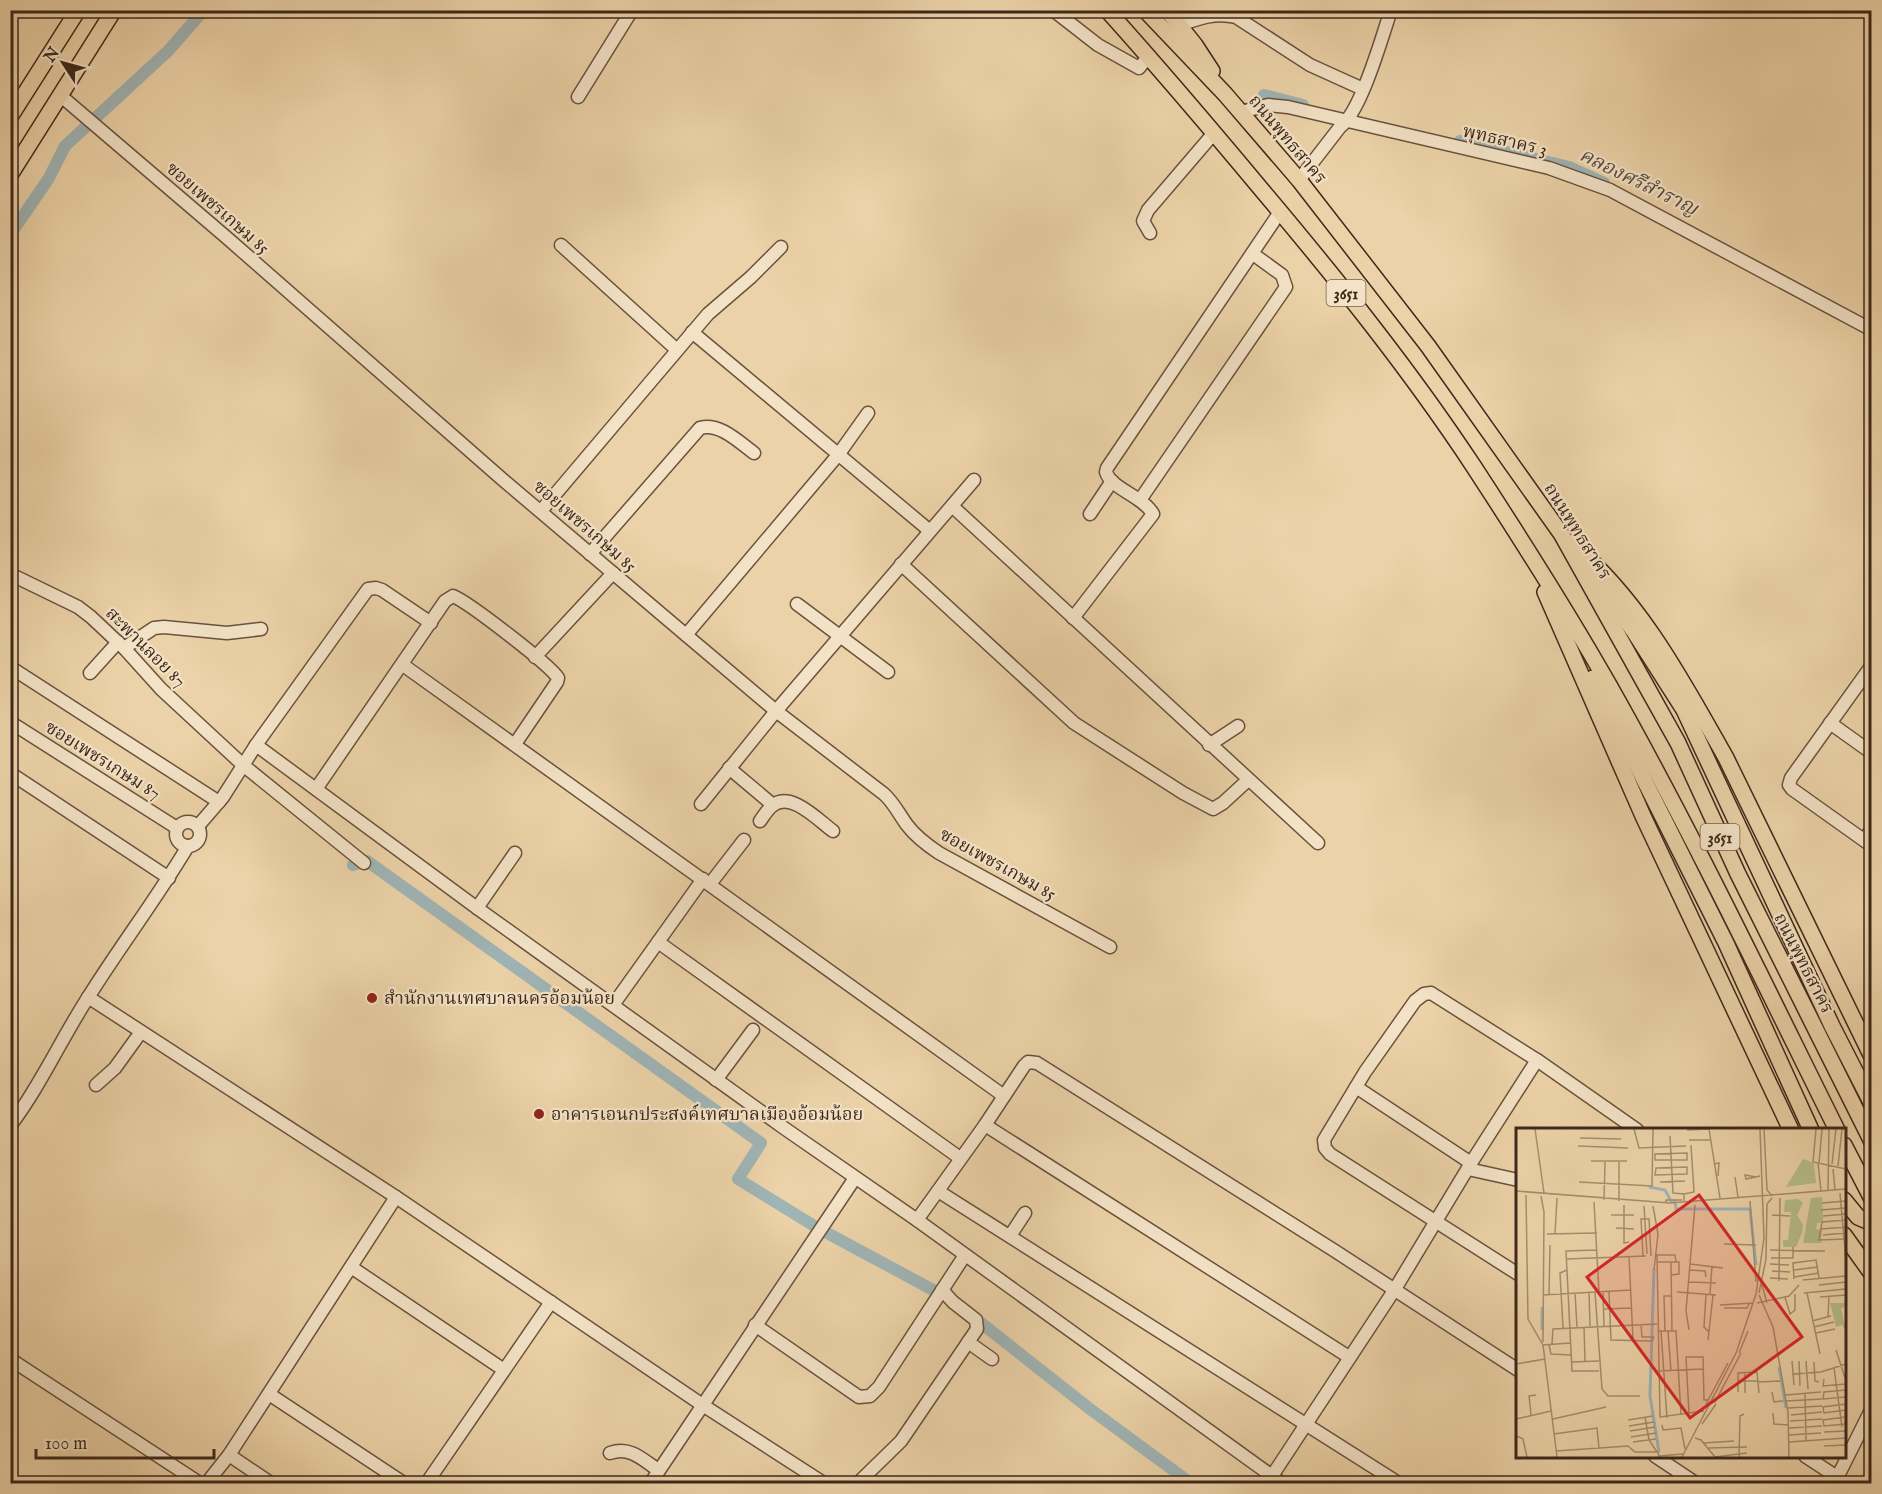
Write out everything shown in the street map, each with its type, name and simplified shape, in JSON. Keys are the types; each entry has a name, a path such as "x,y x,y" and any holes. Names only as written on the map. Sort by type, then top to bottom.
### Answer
{"main road":[{"path":"10,117 78,10"},
{"path":"10,175 114,10"},
{"path":"1094,10 1143,58"},
{"name":"3651","path":"1107,10 1143,58 1214,133 1382,338 1473,466 1580,636 1641,743 1721,896 1836,1128"},
{"name":"ถนนพุทธสาคร","path":"1145,10 1225,94 1299,180 1428,346 1562,535 1678,743 1738,874 1872,1142"},
{"path":"1167,10 1200,53 1225,94"},
{"path":"1562,535 1615,604 1684,710 1832,1026 1872,1104"},
{"path":"1562,535 1594,564 1631,606 1656,640 1699,710 1726,758 1872,1057"},
{"path":"1528,553 1620,730 1726,943 1810,1128"},
{"path":"1528,553 1642,816 1790,1128"},
{"path":"1846,1147 1872,1199"},
{"path":"1846,1201 1858,1217 1872,1223"},
{"path":"1846,1236 1872,1274"}],"street":[{"path":"578,97 632,10"},
{"path":"1053,10 1098,45 1143,58"},
{"path":"1299,180 1340,127 1347,122 1360,94 1391,10"},
{"path":"1180,25 1206,16 1238,14 1310,65 1360,94"},
{"name":"ซอยเพชรเกษม 85","path":"61,96 590,554 776,711 884,794 922,841 939,853 1110,947"},
{"name":"พุทธสาคร 3","path":"1241,112 1268,105 1288,107 1550,168 1582,178 1643,207 1872,330"},
{"path":"1150,233 1143,221 1148,210 1214,133"},
{"path":"1073,618 1152,517 1152,511 1140,500 1106,475 1107,468 1280,212"},
{"path":"561,245 677,350"},
{"path":"541,511 708,314 781,247"},
{"path":"1140,500 1283,294 1286,283 1282,275 1253,254"},
{"path":"692,332 930,531"},
{"path":"686,635 838,455 868,413"},
{"path":"590,554 700,428 710,426 715,428 731,436 754,453"},
{"path":"700,804 776,711 974,480"},
{"path":"1090,514 1112,481"},
{"path":"952,506 1318,843"},
{"path":"901,564 1074,723 1183,793 1213,809 1248,780"},
{"path":"535,657 613,573"},
{"name":"สะพานลอย 87","path":"10,574 78,607 121,645 161,689 243,765 364,863"},
{"path":"198,826 219,802 256,745 368,589 382,590 430,623"},
{"path":"316,789 445,601 453,596 467,604 535,657 558,678 515,744"},
{"path":"797,604 888,672"},
{"path":"90,673 121,645 154,628 227,633 261,629"},
{"path":"403,665 1004,1096"},
{"path":"1872,665 1789,784 1792,789 1868,843 1872,829"},
{"path":"10,667 219,802"},
{"name":"ซอยเพชรเกษม 87","path":"10,722 177,828"},
{"path":"1830,723 1872,753"},
{"path":"1209,745 1238,726"},
{"path":"256,745 477,908 917,1220 1283,1484"},
{"path":"729,768 772,805"},
{"path":"10,773 169,878"},
{"path":"760,821 772,805 794,801 833,831"},
{"path":"10,1126 29,1101 88,997 169,878 188,846 199,839 198,826 191,821 177,828 175,835 178,842 188,846"},
{"path":"613,1005 658,942 706,882 744,840"},
{"path":"477,908 515,853"},
{"path":"658,942 960,1158"},
{"path":"1516,1273 1435,1223 1330,1154 1325,1148 1324,1140 1356,1087 1415,1001 1424,994 1431,993 1537,1060 1634,1128"},
{"path":"88,997 396,1197 701,1404 825,1484"},
{"path":"717,1080 753,1030"},
{"path":"96,1085 115,1068 141,1032"},
{"path":"1272,1476 1395,1289 1469,1166 1537,1060"},
{"path":"917,1220 1026,1064 1037,1063 1395,1289 1516,1369"},
{"path":"1356,1087 1469,1166 1516,1179"},
{"path":"985,1125 1349,1357"},
{"path":"650,1484 701,1404 855,1178"},
{"path":"938,1191 1400,1484"},
{"path":"206,1484 229,1455 396,1197"},
{"path":"1010,1236 1025,1213"},
{"path":"755,1324 860,1396 870,1396 879,1387 965,1255"},
{"path":"351,1267 504,1370"},
{"path":"857,1484 901,1441 977,1329 976,1320 942,1290"},
{"path":"426,1484 551,1302"},
{"path":"968,1342 992,1359"},
{"path":"10,1359 201,1484"},
{"path":"269,1394 405,1484"},
{"path":"1808,1458 1836,1480 1872,1408"},
{"path":"609,1453 619,1450 628,1451 658,1470"},
{"path":"229,1455 272,1484"},
{"path":"1658,1458 1697,1484"}],"waterway":[{"path":"10,235 49,178 65,146 168,51 204,10"},
{"name":"คลองศรีสำราญ","path":"1264,95 1303,105"},
{"name":"คลองศรีสำราญ","path":"1460,141 1569,167 1604,183"},
{"path":"353,865 367,861 761,1143 738,1179 816,1227 948,1298"},
{"path":"971,1315 1090,1409 1192,1484"}],"place":[{"name":"สำนักงานเทศบาลนครอ้อมน้อย","path":"372,998"},
{"name":"อาคารเอนกประสงค์เทศบาลเมืองอ้อมน้อย","path":"539,1114"}]}
